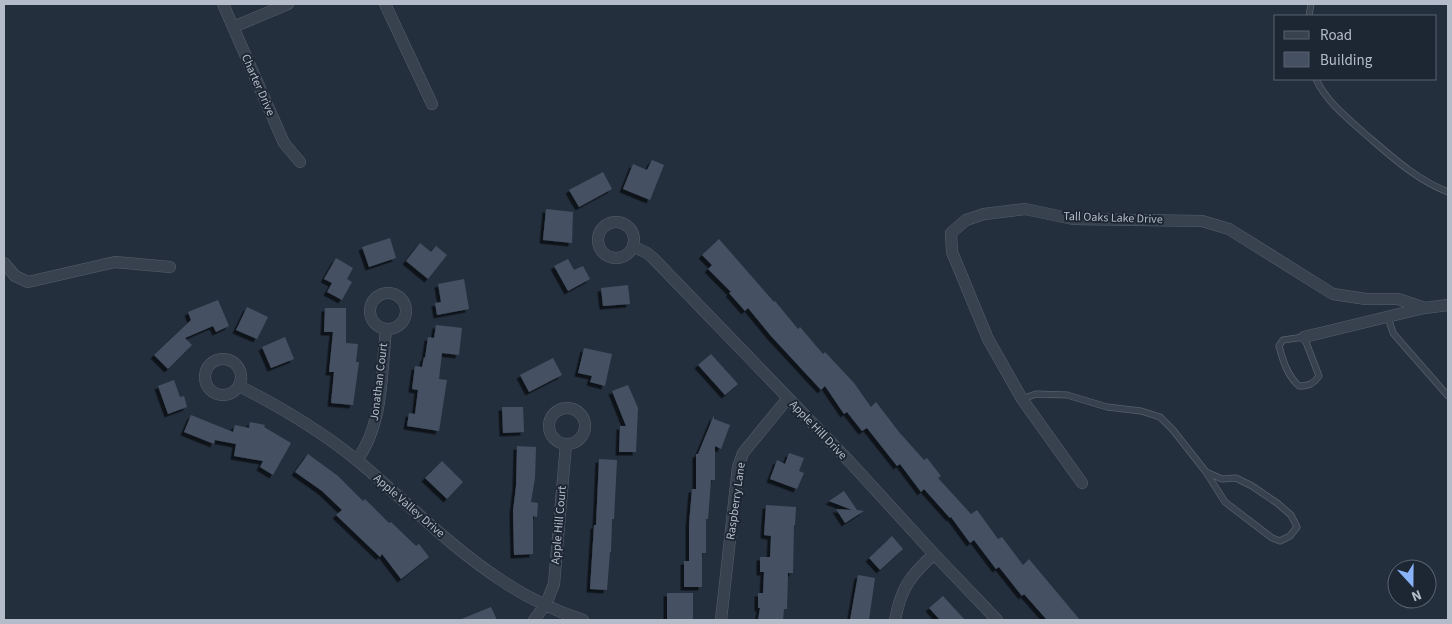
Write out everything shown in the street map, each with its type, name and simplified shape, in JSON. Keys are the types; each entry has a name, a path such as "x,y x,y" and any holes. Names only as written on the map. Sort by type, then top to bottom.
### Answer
{"street":[{"name":"Charter Drive","path":"223,4 284,143 300,162"},
{"path":"233,27 288,4"},
{"path":"385,4 432,104"},
{"name":"Tall Oaks Lake Drive","path":"1082,483 1022,399 988,339 952,252 951,233 966,220 984,214 1025,210 1073,219 1202,221 1229,229 1334,294 1366,299 1398,299 1425,308"},
{"name":"Apple Hill Drive","path":"633,246 654,258 849,461 934,554 998,620"},
{"path":"4,263 15,276 28,282 115,262 170,267"},
{"name":"Tall Oaks Lake Drive","path":"1304,337 1448,304"},
{"name":"Jonathan Court","path":"357,460 370,438 375,423 386,330"},
{"name":"Apple Valley Drive","path":"239,386 295,416 357,460 472,559 512,587 583,620"},
{"name":"Raspberry Lane","path":"721,620 738,467 743,453 788,398"},
{"name":"Apple Hill Court","path":"534,620 546,604 554,584 566,444"},
{"path":"895,620 899,599 907,583 934,554"}],"lane":[{"path":"1317,80 1338,110 1398,163 1432,186 1448,192"},
{"path":"1388,317 1393,333 1448,396"},
{"path":"1304,337 1319,376 1315,382 1308,386 1299,386 1291,379 1278,346 1284,340 1304,337"},
{"path":"1022,399 1036,394 1068,395 1107,407 1141,411 1160,418 1174,430 1206,472 1225,502 1272,538 1280,541 1290,536 1297,527 1291,515 1252,486 1236,478 1222,479 1206,472"}],"building":[{"path":"652,160 664,165 650,200 623,189 633,164 647,170"},
{"path":"603,172 612,189 579,207 569,190"},
{"path":"546,209 573,212 572,243 543,240"},
{"path":"390,238 396,258 369,267 362,247"},
{"path":"719,239 798,329 800,327 823,354 825,352 854,383 871,407 876,402 924,460 927,458 941,476 938,478 971,514 977,510 998,539 1002,537 1023,565 1029,559 1080,620 1047,620 1024,594 1022,596 999,567 996,569 974,540 970,543 951,517 924,489 921,492 900,464 897,466 867,428 862,431 847,412 844,414 825,386 821,390 748,308 745,311 729,293 731,292 708,269 712,265 702,255"},
{"path":"420,243 431,252 436,246 447,255 428,279 406,261"},
{"path":"336,258 353,268 347,279 352,282 342,300 327,292 332,283 324,279"},
{"path":"568,259 574,270 583,266 590,279 568,291 554,266"},
{"path":"464,279 469,309 437,315 435,303 441,302 438,284"},
{"path":"628,285 630,304 603,306 601,288"},
{"path":"218,300 229,326 216,332 213,326 185,338 192,345 168,369 154,355 191,320 188,312"},
{"path":"247,307 268,317 257,339 236,330"},
{"path":"325,308 346,308 346,343 358,344 356,362 359,362 353,405 331,403 334,372 329,372 333,332 324,332"},
{"path":"436,325 462,328 459,355 442,353 439,379 447,380 439,431 407,426 409,413 415,414 418,390 412,389 415,366 422,367 428,337 434,338"},
{"path":"285,337 294,359 271,368 262,347"},
{"path":"584,348 612,354 605,386 590,382 592,376 578,373"},
{"path":"711,354 738,384 725,395 698,365"},
{"path":"553,358 562,375 529,392 520,375"},
{"path":"174,380 180,397 184,396 187,407 168,414 158,386"},
{"path":"628,385 638,408 636,452 619,452 620,426 626,426 612,391"},
{"path":"502,407 523,407 524,432 503,433"},
{"path":"191,415 233,432 235,425 249,428 250,422 265,425 264,427 291,443 273,475 260,467 263,461 234,456 236,444 215,440 214,444 184,432"},
{"path":"714,415 714,419 730,425 721,449 715,446 715,480 711,480 708,519 706,519 706,553 702,553 702,587 684,587 684,561 689,561 689,524 692,489 696,489 696,454 698,454"},
{"path":"517,446 536,447 535,478 531,502 538,503 537,517 533,516 533,554 514,555 513,511"},
{"path":"789,453 804,458 799,471 804,473 797,489 770,479 777,460 785,464"},
{"path":"308,454 338,476 363,501 365,499 416,546 419,544 429,557 401,579 382,554 380,557 336,515 342,510 322,491 295,472"},
{"path":"599,459 617,460 614,519 612,519 607,590 590,589 594,525 596,525"},
{"path":"442,461 463,482 447,499 425,478"},
{"path":"844,491 857,510 864,511 845,523 836,509 852,510 829,501"},
{"path":"766,505 796,507 793,573 788,573 787,609 784,609 783,620 758,620 760,608 758,608 758,593 763,593 764,572 760,572 760,557 770,557 771,536 764,535"},
{"path":"892,536 903,549 880,570 869,558"},
{"path":"858,575 875,578 869,620 850,620"},
{"path":"667,593 693,593 693,620 667,620"},
{"path":"943,596 965,620 940,620 929,608"},
{"path":"491,607 497,620 459,620"}]}
